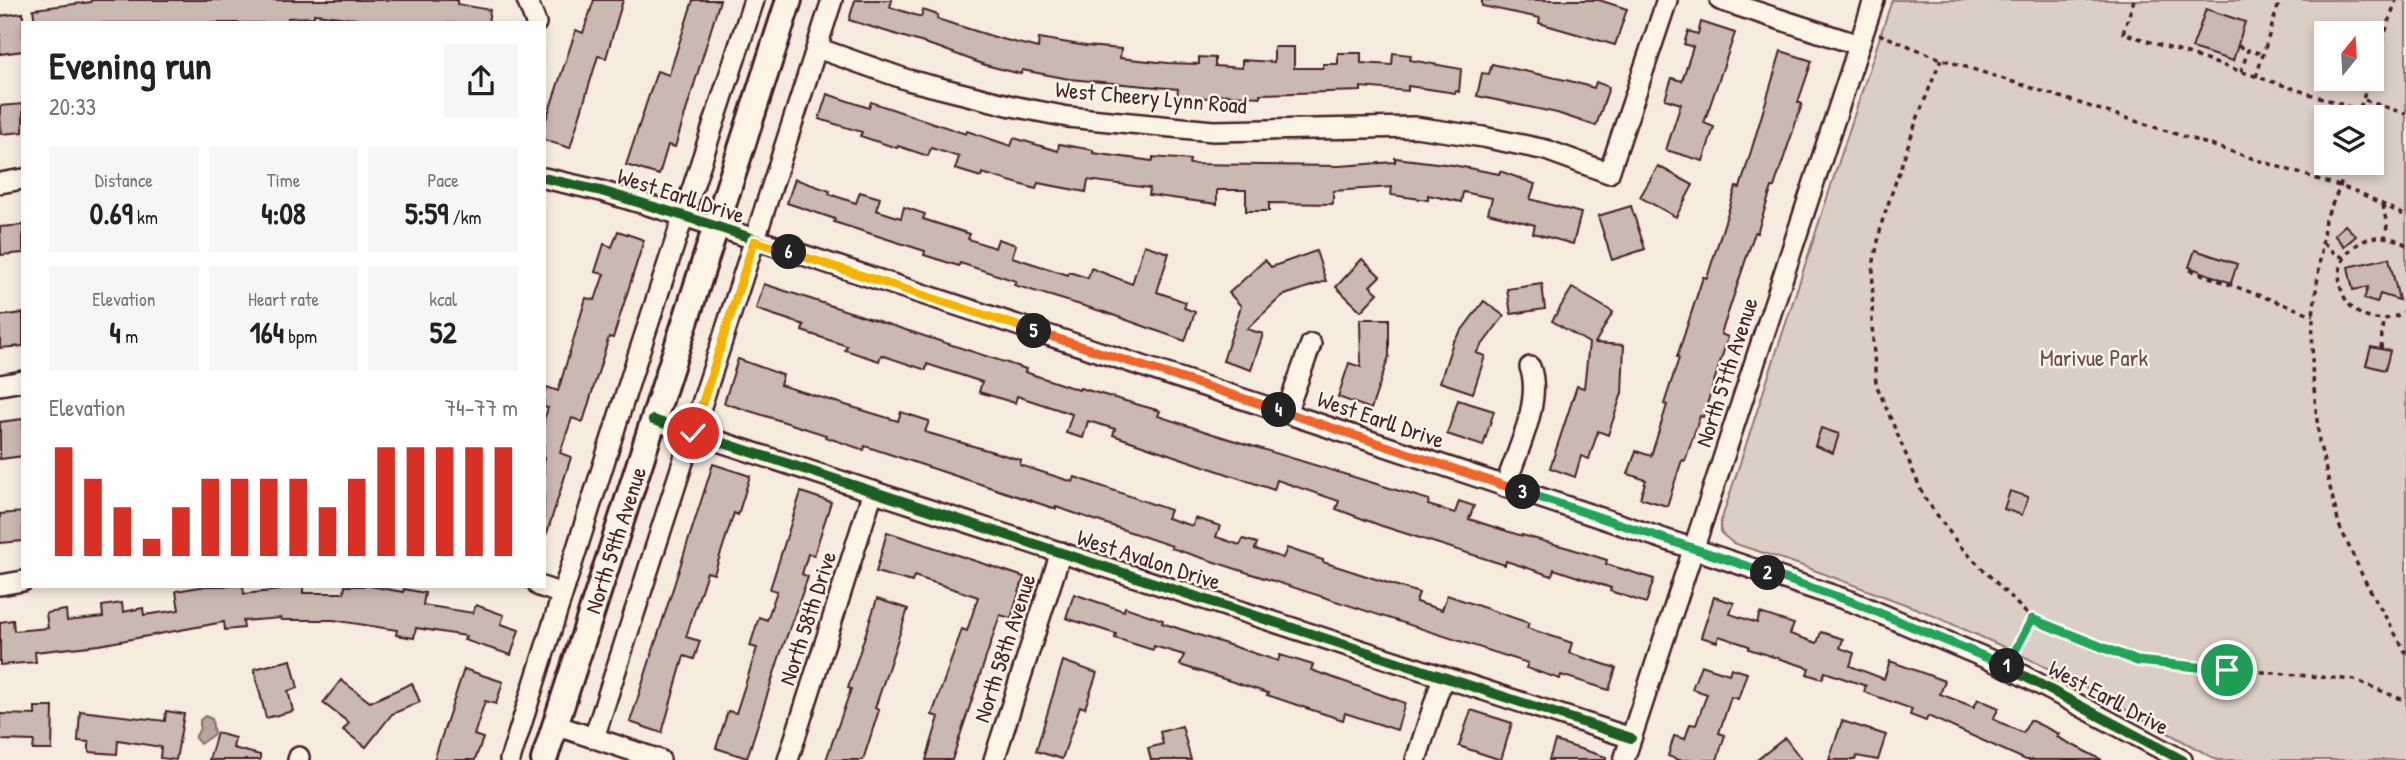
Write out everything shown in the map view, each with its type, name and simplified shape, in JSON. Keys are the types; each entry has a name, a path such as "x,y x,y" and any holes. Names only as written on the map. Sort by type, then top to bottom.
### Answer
{"main road":[{"name":"North 59th Avenue","path":"544,760 789,0"}],"street":[{"name":"North 59th Avenue","path":"510,760 754,0"},
{"name":"North 59th Avenue","path":"594,738 832,0"},
{"name":"West Cheery Lynn Road","path":"817,48 908,79 1012,106 1068,117 1213,131 1415,127 1483,136 1546,150 1609,173 1667,0"},
{"path":"1720,0 1862,37"},
{"name":"North 57th Avenue","path":"1624,760 1874,0"},
{"path":"530,1 535,21"},
{"name":"West Earll Drive","path":"546,178 601,191 684,216 1853,602 2007,667 2182,760"},
{"path":"0,183 21,179"},
{"path":"1286,413 1311,344"},
{"path":"1506,487 1533,401 1535,379 1530,367"},
{"path":"0,385 21,381"},
{"name":"West Avalon Drive","path":"653,420 1631,738"},
{"name":"North 58th Drive","path":"788,760 873,491"},
{"name":"North 58th Avenue","path":"994,760 1061,552"},
{"path":"0,585 21,582"},
{"path":"545,588 562,594"},
{"path":"1416,760 1443,677"},
{"path":"555,725 660,760"}],"path":[{"path":"2134,0 2123,33 2343,105"},
{"path":"2256,77 2280,0"},
{"path":"2362,105 2396,0"},
{"path":"1862,37 1941,59 2358,192 2406,216"},
{"path":"2238,46 2263,54"},
{"path":"2241,72 2248,50"},
{"path":"1941,59 1916,122 1880,233 1873,278 1872,324 1876,384 1924,498 1959,545 2032,619 2137,661 2355,680 2406,701"},
{"path":"2365,100 2406,114"},
{"path":"2343,175 2325,220 2313,314 2312,367 2319,440 2339,525 2364,579 2406,653"},
{"path":"2383,205 2387,226 2385,237"},
{"path":"2406,245 2385,237 2368,239 2351,249 2344,258 2339,275 2340,286 2347,302 2367,318 2398,317 2406,312"},
{"path":"2323,243 2333,253 2344,258"},
{"path":"2190,270 2313,314"},
{"path":"2381,349 2383,319"},
{"path":"2007,667 2032,619"}],"green space":[{"name":"Marivue Park","path":"1892,0 2406,0 2406,760 2217,760 2015,652 1923,611 1733,543 1721,533 1721,521"}],"shaded area":[{"path":"205,716 212,719 214,734 200,744 195,738 200,728 200,720"}],"building":[{"path":"458,0 457,4 490,10 488,21 373,21 314,14 314,17 288,18 288,21 35,21 33,9 91,2"},
{"path":"594,0 623,0 606,58 598,56 570,148 546,141 546,120 576,30 583,33"},
{"path":"693,0 720,0 675,147 668,145 659,175 626,165 657,71 669,75"},
{"path":"855,0 892,0 890,7 921,17 923,10 938,15 937,19 1038,48 1039,38 1121,49 1120,58 1168,63 1199,64 1199,57 1215,58 1215,66 1242,68 1242,60 1274,62 1274,47 1294,47 1294,68 1323,68 1323,64 1338,64 1338,53 1361,53 1361,63 1392,65 1393,53 1411,55 1410,60 1461,69 1459,92 1408,86 1408,91 1361,87 1361,91 1260,94 1260,97 1214,94 1214,98 1177,97 1178,89 1069,79 1022,70 1021,74 985,65 849,20"},
{"path":"1482,0 1599,0 1627,9 1615,45 1539,23 1540,18 1482,6"},
{"path":"2206,9 2245,22 2233,61 2192,48"},
{"path":"23,13 21,51 0,54 0,16"},
{"path":"1701,22 1735,33 1704,123 1714,127 1703,161 1666,150 1681,104 1665,99 1672,78 1682,81 1693,47 1684,44 1688,31 1698,34"},
{"path":"1781,51 1812,61 1798,102 1802,104 1721,334 1728,337 1703,417 1700,416 1685,461 1682,460 1667,506 1640,498 1646,480 1628,474 1636,451 1651,456 1667,405 1664,404 1679,358 1677,357 1703,277 1707,278 1736,187 1740,188"},
{"path":"1492,64 1594,88 1596,82 1609,87 1596,126 1557,113 1477,96 1482,73 1489,74"},
{"path":"827,94 869,108 871,102 1011,146 1014,138 1058,151 1059,144 1093,150 1093,153 1153,161 1153,157 1190,160 1189,164 1339,166 1395,162 1395,158 1499,174 1500,171 1535,184 1530,199 1581,213 1573,244 1533,233 1535,225 1488,213 1492,198 1463,192 1461,202 1428,195 1428,200 1391,195 1392,187 1333,191 1333,204 1269,203 1269,211 1246,211 1246,190 1217,190 1217,204 1149,195 1150,188 1088,180 1086,192 1038,183 1036,189 982,173 981,177 955,169 959,157 931,148 928,156 898,146 897,148 860,136 862,132 819,119"},
{"path":"21,104 21,132 1,134 0,106"},
{"path":"1658,166 1693,185 1676,217 1640,197"},
{"path":"795,179 856,203 860,192 880,198 876,210 901,218 904,207 925,214 923,219 970,234 968,239 995,248 998,239 1016,245 1012,257 1068,275 1069,272 1088,278 1091,268 1132,284 1144,245 1169,253 1157,292 1186,302 1184,308 1195,312 1185,341 1107,313 1014,285 1016,281 924,255 925,251 834,222 835,219 787,203"},
{"path":"1631,206 1645,249 1612,260 1598,216"},
{"path":"21,225 21,253 1,255 0,227"},
{"path":"2345,225 2356,236 2344,246 2334,235"},
{"path":"618,231 644,240 613,338 609,337 583,422 572,418 560,453 571,457 547,533 546,389 547,387 558,391 586,298 595,300 604,274 595,272 604,244 612,247"},
{"path":"2195,250 2237,264 2231,283 2189,267"},
{"path":"1316,251 1326,281 1282,296 1247,329 1263,334 1251,370 1223,361 1241,306 1229,293 1265,260 1271,267"},
{"path":"2389,258 2399,300 2380,294 2377,303 2364,299 2368,287 2353,290 2348,267"},
{"path":"1362,259 1380,276 1370,286 1378,293 1361,311 1336,287"},
{"path":"764,284 1026,369 1025,372 1079,390 1080,388 1160,411 1158,416 1213,434 1429,500 1428,505 1455,513 1459,501 1474,506 1469,519 1607,560 1606,564 1654,579 1646,603 1554,569 1552,576 1506,561 1505,565 1382,526 1336,509 1339,501 1277,480 1274,490 1113,435 1115,429 1088,421 1083,438 1066,433 1072,414 1017,396 1015,403 979,392 982,382 927,364 926,370 881,355 879,361 845,350 847,346 802,331 804,325 756,309"},
{"path":"1542,284 1545,309 1511,314 1507,289"},
{"path":"1572,288 1613,312 1595,343 1624,345 1622,393 1608,435 1598,431 1589,459 1581,456 1575,477 1550,468 1577,386 1584,388 1589,343 1552,321"},
{"path":"1484,301 1504,316 1476,353 1485,356 1473,393 1440,382 1453,342"},
{"path":"21,313 21,346 0,348 0,316"},
{"path":"1360,319 1389,319 1389,356 1371,409 1338,397 1349,363 1361,367"},
{"path":"2371,347 2390,351 2385,370 2366,365"},
{"path":"738,359 783,375 780,385 898,421 901,412 929,421 925,432 1021,460 1020,465 1073,482 1075,477 1170,510 1167,518 1193,526 1195,518 1220,526 1216,537 1240,545 1243,539 1257,543 1255,549 1283,558 1287,548 1419,593 1416,602 1442,610 1447,595 1529,623 1527,628 1572,643 1569,653 1616,668 1609,690 1561,675 1560,679 1526,668 1528,663 1171,548 1172,546 1056,507 865,446 864,450 825,437 826,435 724,403"},
{"path":"1458,400 1494,411 1483,446 1447,434"},
{"path":"21,419 21,456 0,459 0,422"},
{"path":"1821,428 1839,434 1833,453 1815,446"},
{"path":"713,464 750,476 738,515 734,513 714,574 707,572 686,637 700,641 694,659 684,656 662,733 630,722"},
{"path":"2010,491 2028,497 2022,515 2004,509"},
{"path":"801,492 831,502 814,555 808,554 802,574 808,577 747,758 716,748 728,711 736,713 757,648 750,646 759,617 767,620 777,591 770,589"},
{"path":"21,512 21,541 0,543 0,514"},
{"path":"887,532 1024,577 1011,618 1000,615 952,760 926,760 939,717 932,715 962,629 967,631 978,597 914,576 912,582 876,572"},
{"path":"194,588 243,588 244,594 281,588 303,588 303,593 344,593 345,588 381,588 403,592 404,589 425,593 423,605 473,613 476,605 504,615 501,624 519,630 511,655 464,640 466,636 416,628 414,638 396,635 397,630 333,620 281,618 243,621 244,628 225,630 224,622 99,645 35,652 36,662 0,665 0,622 13,620 14,631 48,628 46,613 66,610 67,621 103,617 102,606 122,603 123,612 143,608 144,615 179,610 176,591"},
{"path":"1074,594 1124,611 1125,607 1163,620 1162,623 1278,661 1280,655 1313,665 1311,670 1405,703 1397,730 1345,713 1343,720 1267,695 1268,693 1180,665 1184,655 1154,646 1153,650 1115,638 1116,634 1066,618"},
{"path":"1714,597 1734,603 1730,614 1757,623 1760,613 1794,624 1790,634 1817,643 1821,632 1843,639 1840,648 1854,653 1850,666 1884,679 1890,661 1945,681 1940,694 1974,707 1978,699 1999,708 1993,719 2023,733 2030,720 2102,760 2026,760 1928,716 1926,721 1910,715 1912,709 1864,692 1866,686 1825,672 1822,679 1807,674 1809,668 1749,649 1749,646 1719,636 1717,642 1701,637"},
{"path":"877,599 908,609 875,708 879,710 863,760 826,760 851,689 848,688"},
{"path":"291,660 298,688 288,691 293,711 266,718 254,669"},
{"path":"1063,661 1097,673 1085,708 1080,706 1062,759 1036,751"},
{"path":"1701,665 1729,674 1731,668 1747,673 1738,699 1731,697 1719,733 1725,735 1717,760 1678,760 1668,756 1674,736 1685,739 1690,724 1696,725 1707,694 1692,689"},
{"path":"464,669 503,682 496,704 485,701 474,735 483,738 475,760 434,760"},
{"path":"341,680 370,702 412,683 420,702 392,714 366,747 343,730 349,723 323,703"},
{"path":"35,707 53,707 52,750 33,750 34,741 0,740 0,714 35,715"},
{"path":"1471,710 1512,723 1501,760 1459,746"},
{"path":"80,711 165,721 166,711 184,714 176,760 160,758 161,747 118,740 117,754 89,752 89,742 78,741"},
{"path":"1842,721 1886,735 1878,760 1857,756 1855,760 1829,760"},
{"path":"1182,726 1191,760 1151,760 1148,748 1163,744 1160,732"},
{"path":"217,733 235,738 233,748 260,755 260,760 209,760"},
{"path":"1785,738 1802,760 1757,760"},
{"path":"1555,741 1606,757 1606,760 1549,760"}],"cycle path":[{"path":"546,178 601,191 684,216 1853,602 2007,667 2182,760"},
{"path":"653,420 1631,738"}],"route":[{"path":"693,433 754,241 1286,413 1853,602 2007,667 2032,619 2137,661 2227,670"}]}
